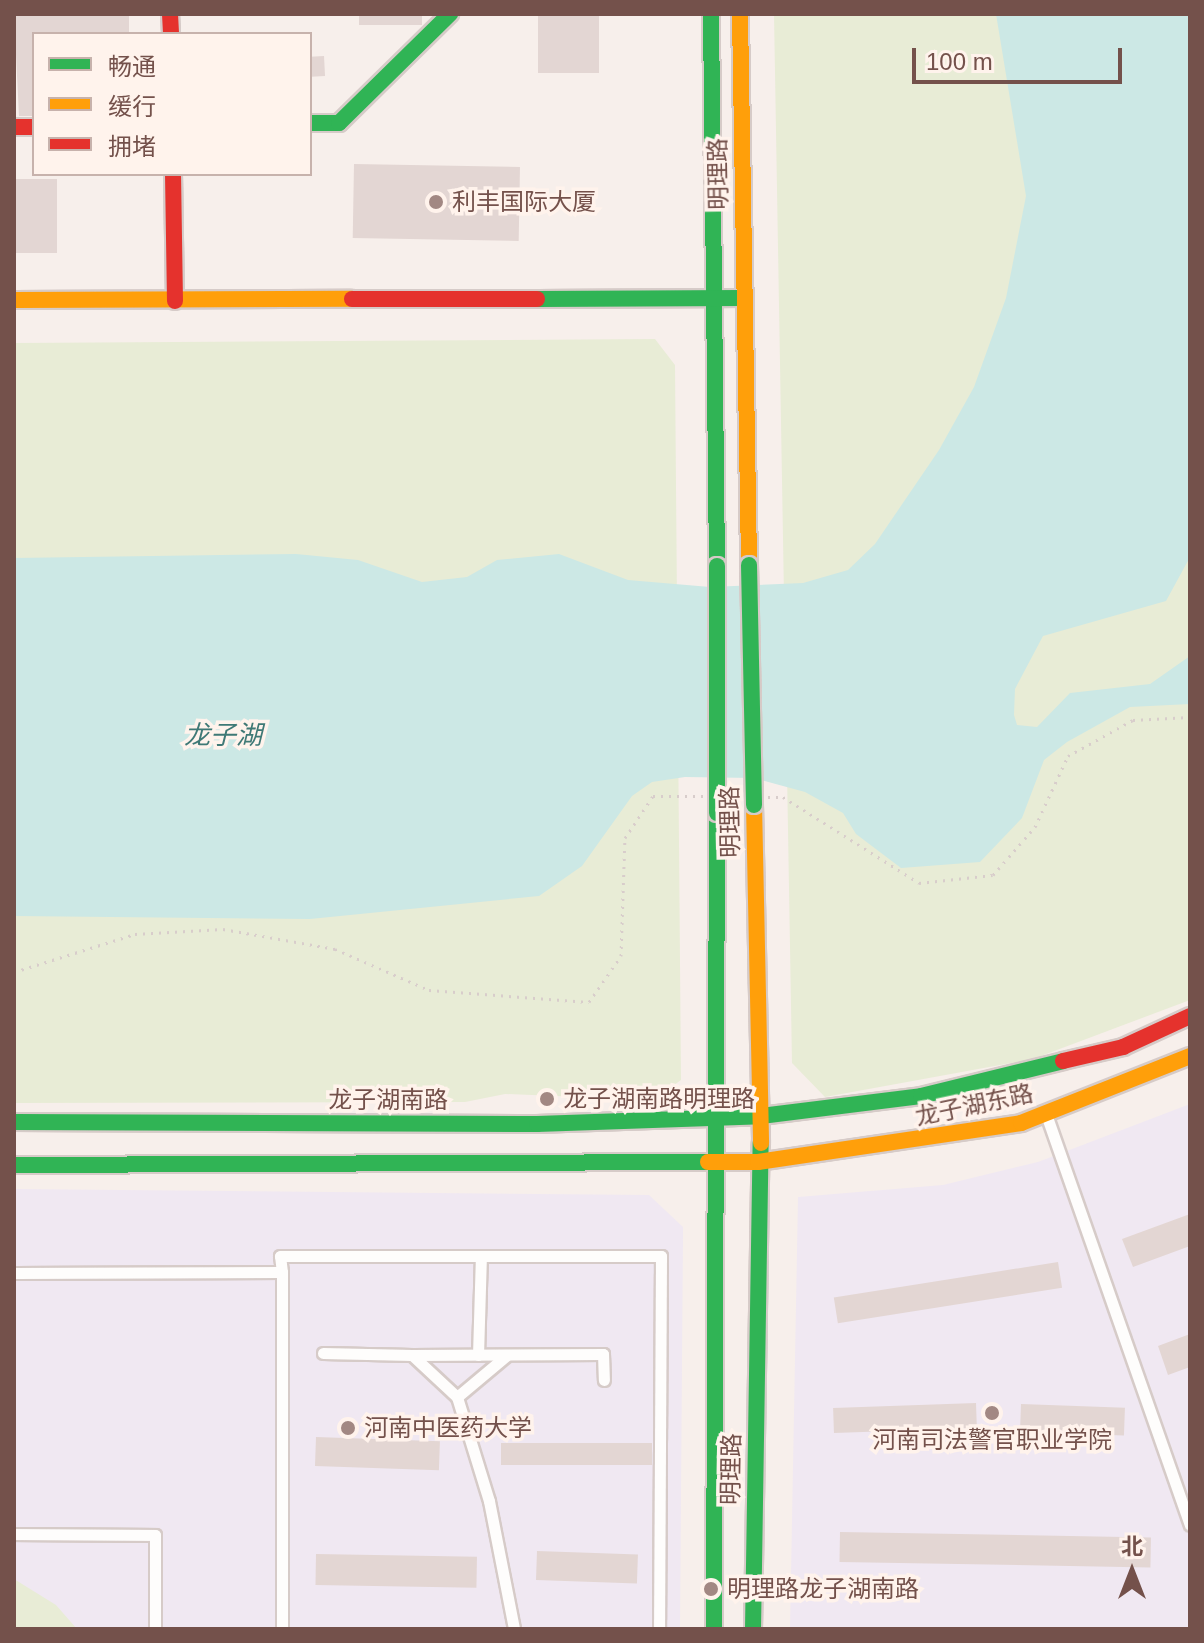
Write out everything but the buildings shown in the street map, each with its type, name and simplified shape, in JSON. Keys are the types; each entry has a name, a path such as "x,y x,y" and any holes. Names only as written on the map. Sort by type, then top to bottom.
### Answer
{"street":[{"path":"312,123 339,123 450,14"},
{"name":"明理路","path":"711,14 716,298 719,1118 715,1163 714,1629"},
{"name":"明理路","path":"740,14 743,298 761,1116 753,1629"},
{"path":"173,176 175,301"},
{"path":"14,300 743,298"},
{"name":"龙子湖东路","path":"761,1116 921,1096 1123,1047 1190,1016"},
{"name":"龙子湖东路","path":"758,1162 890,1147 1046,1114 1190,1056"},
{"path":"1046,1114 1190,1525"},
{"name":"龙子湖南路","path":"14,1122 761,1116"},
{"path":"14,1165 758,1162"},
{"path":"282,1629 280,1256 661,1256 659,1629"},
{"path":"478,1355 481,1256"},
{"path":"14,1273 282,1272"},
{"path":"323,1353 603,1354 604,1380"},
{"path":"412,1355 457,1397 489,1501 514,1629"},
{"path":"457,1397 507,1355"},
{"path":"14,1534 155,1535 155,1629"}],"path":[{"path":"754,801 783,797 919,883 993,875 1035,827 1068,756 1133,720 1190,717"},
{"path":"14,972 135,934 223,929 335,949 429,990 589,1002 621,956 625,838 653,796 711,797"}],"shaded area":[{"name":"河南司法警官职业学院","path":"1190,1104 1190,1629 790,1629 798,1197 943,1185 1038,1162"},
{"name":"河南中医药大学","path":"14,1189 649,1195 683,1227 680,1629 14,1629"}],"green space":[{"path":"774,14 1190,14 1190,1000 1033,1059 825,1097 792,1063"},
{"path":"655,339 675,365 681,1080 653,1100 505,1094 465,1102 14,1103 14,343"},
{"path":"14,1579 56,1605 77,1629 14,1629"}],"water":[{"name":"龙子湖","path":"996,14 1190,14 1190,557 1166,601 1043,636 1015,689 1014,715 1017,725 1037,727 1070,693 1150,684 1190,656 1190,704 1130,707 1067,742 1044,760 1022,818 980,862 901,868 856,834 843,813 805,792 754,778 685,777 652,782 632,796 582,866 539,896 310,919 14,916 14,558 296,554 358,560 422,582 467,577 497,560 559,554 628,580 710,587 803,583 848,570 875,544 939,450 974,387 1006,298 1026,196"}],"traffic: fast":[{"path":"312,123 339,123 450,14"},
{"path":"711,14 717,566"},
{"path":"537,299 743,298"},
{"path":"749,565 754,805"},
{"path":"717,566 717,813"},
{"path":"714,1629 717,813"},
{"path":"14,1122 537,1124 761,1116 921,1096 1063,1061"},
{"path":"753,1629 761,1143"},
{"path":"14,1165 708,1162"}],"traffic: slow":[{"path":"740,14 749,565"},
{"path":"14,300 352,299"},
{"path":"754,805 761,1143"},
{"path":"708,1162 758,1162 1021,1123 1190,1056"}],"traffic: jam":[{"path":"170,14 171,32"},
{"path":"14,127 32,127"},
{"path":"173,176 175,301"},
{"path":"352,299 537,299"},
{"path":"1063,1061 1123,1047 1190,1016"}],"place":[{"name":"利丰国际大厦","path":"436,202"},
{"name":"龙子湖南路明理路","path":"547,1099"},
{"name":"河南司法警官职业学院","path":"992,1413"},
{"name":"河南中医药大学","path":"348,1428"},
{"name":"明理路龙子湖南路","path":"711,1589"}]}
